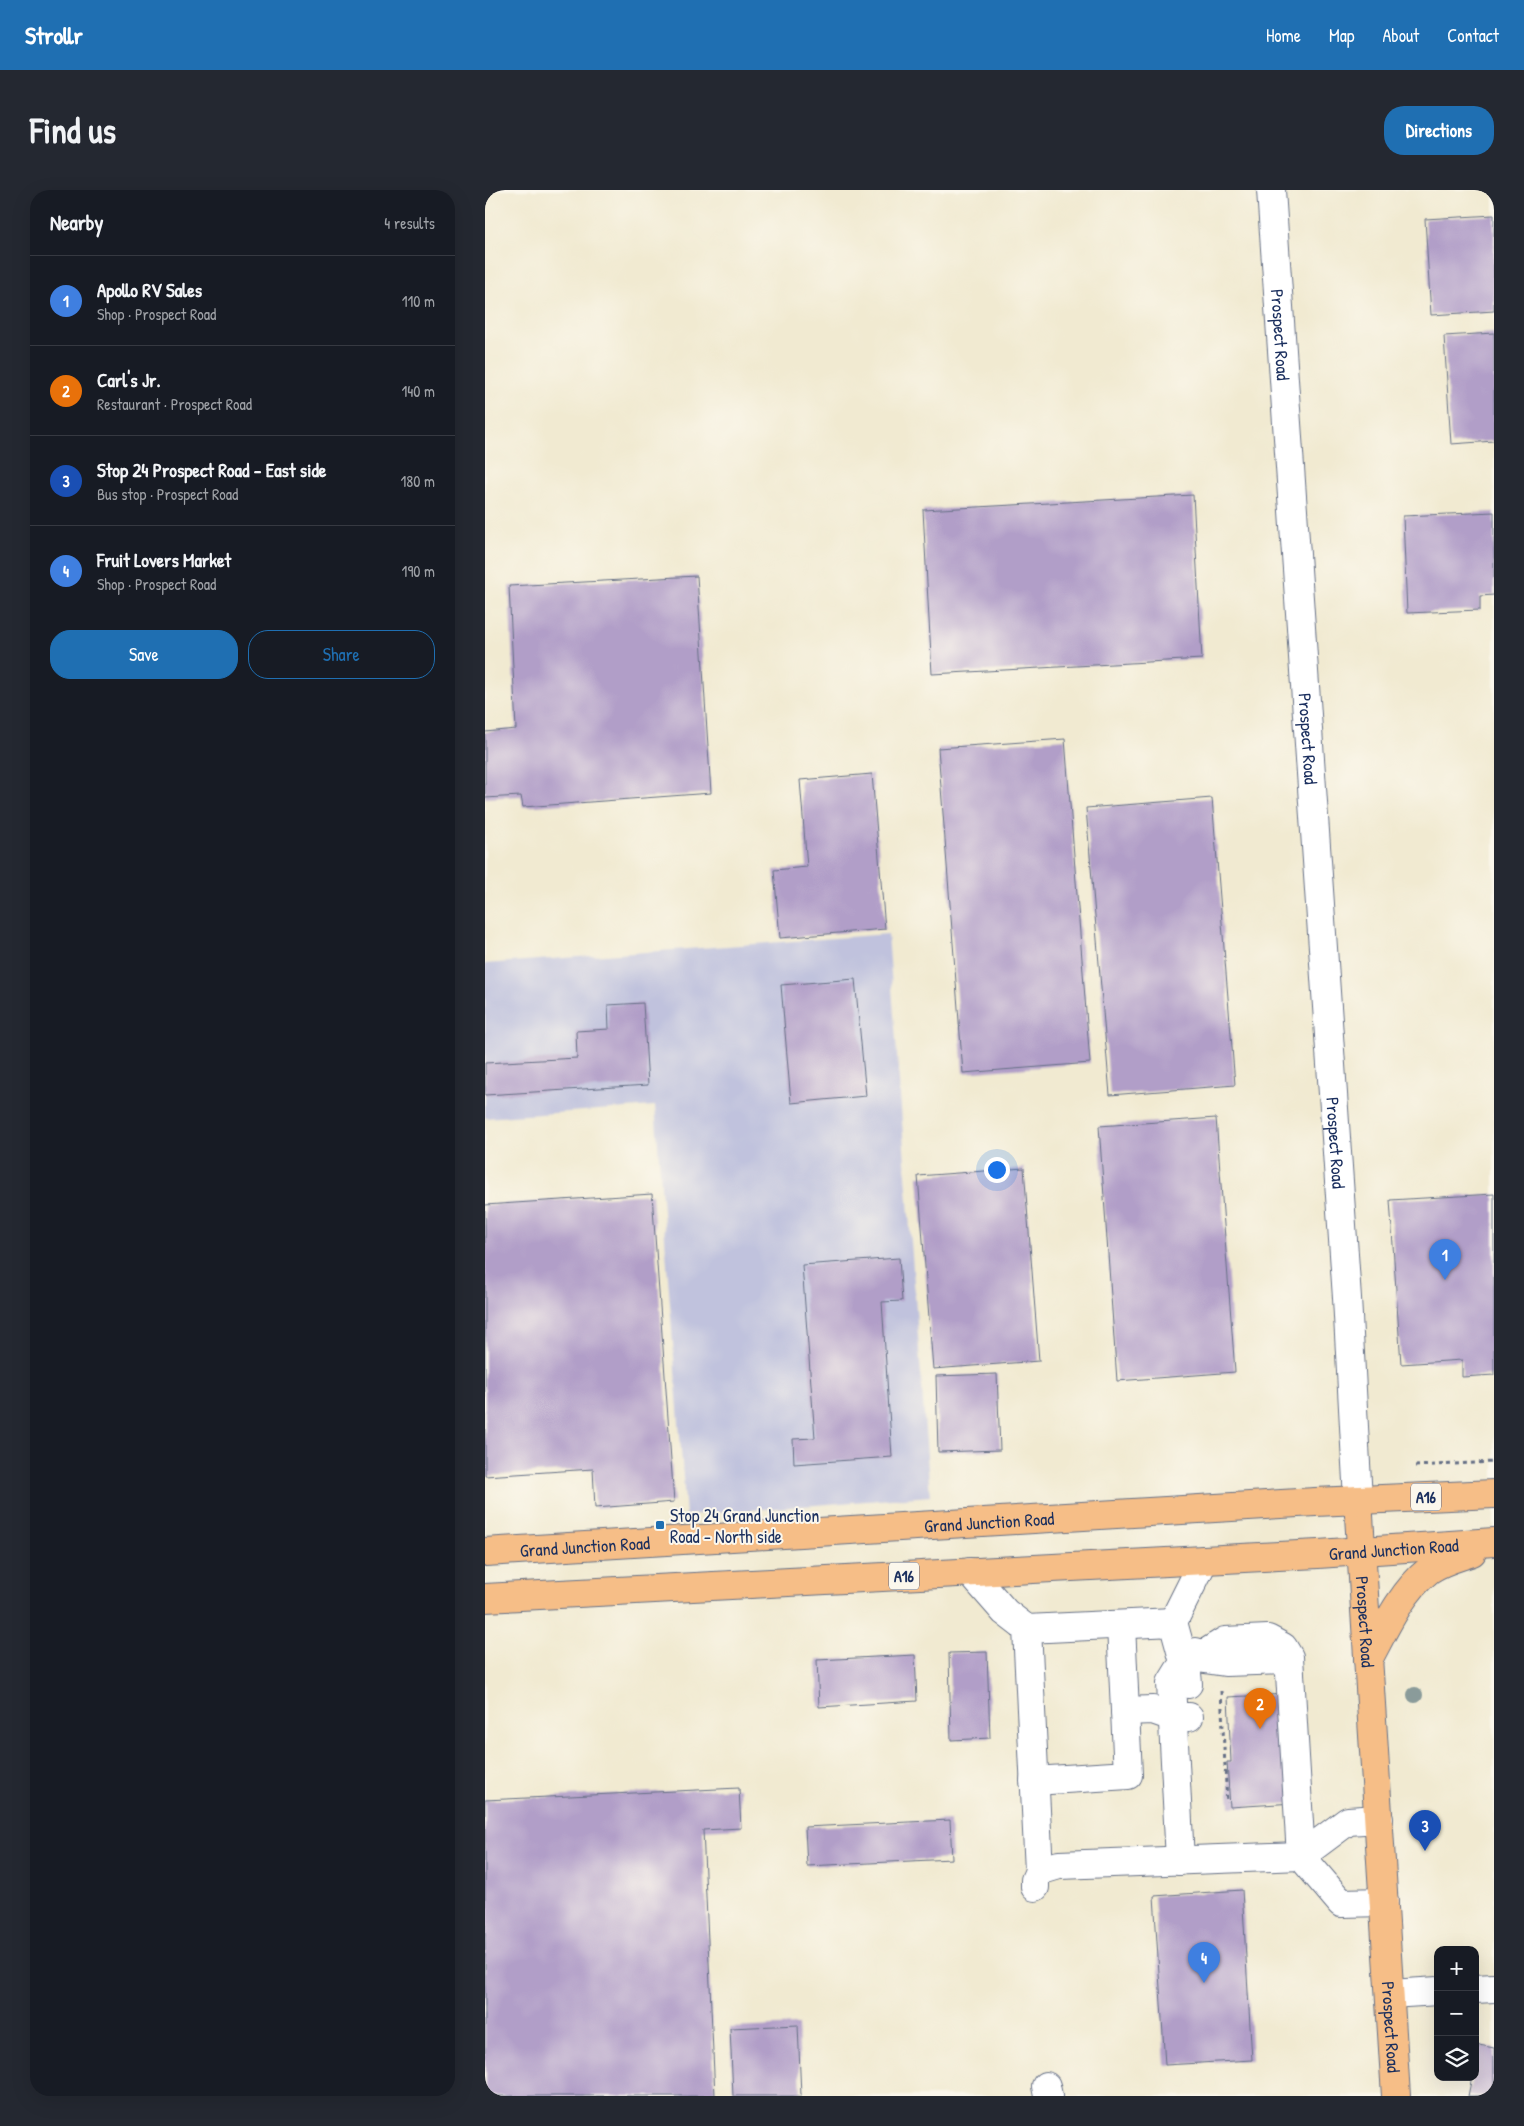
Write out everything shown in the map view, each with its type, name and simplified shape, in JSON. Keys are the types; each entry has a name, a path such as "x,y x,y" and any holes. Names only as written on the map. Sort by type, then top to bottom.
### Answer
{"main road":[{"name":"Grand Junction Road","path":"485,1552 1358,1500 1494,1494"},
{"name":"Prospect Road","path":"1358,1500 1396,2096"},
{"name":"Grand Junction Road","path":"485,1598 1494,1543"},
{"path":"1368,1660 1400,1604 1419,1580 1440,1564 1494,1543"}],"street":[{"name":"Prospect Road","path":"1271,190 1347,1288 1358,1500"},
{"path":"1191,1662 1173,1622 1204,1560"},
{"path":"970,1572 1005,1612 1027,1629 1173,1622"},
{"path":"1187,1593 1191,1662"},
{"path":"1034,1780 1128,1775 1121,1625"},
{"path":"1027,1629 1037,1879 1059,1864 1301,1856 1348,1821 1379,1819"},
{"path":"1188,1860 1181,1717 1171,1683 1179,1670 1191,1662 1289,1660 1301,1856 1341,1903 1384,1902"},
{"path":"1125,1711 1153,1710 1181,1717"},
{"path":"1479,1989 1494,1988"},
{"path":"1390,1994 1434,1991"}],"path":[{"path":"1408,1466 1494,1462"},
{"path":"1221,1682 1227,1804"}],"shaded area":[{"path":"888,934 930,1496 686,1515 655,1106 485,1118 485,964"}],"building":[{"path":"1494,215 1494,311 1431,315 1425,219"},
{"path":"1494,333 1494,441 1451,444 1444,336"},
{"path":"1193,495 1202,659 932,674 923,510"},
{"path":"1494,512 1494,595 1480,596 1480,610 1407,613 1403,516"},
{"path":"697,576 711,793 523,807 521,796 485,798 485,732 516,729 509,586"},
{"path":"1065,739 1090,1063 963,1073 938,748"},
{"path":"872,774 885,929 780,938 774,870 807,867 800,780"},
{"path":"1212,798 1235,1085 1110,1095 1086,808"},
{"path":"855,979 866,1096 791,1103 781,985"},
{"path":"643,1003 648,1085 485,1095 485,1063 577,1058 576,1031 609,1029 608,1005"},
{"path":"1216,1118 1235,1372 1117,1381 1099,1126"},
{"path":"1024,1168 1039,1361 933,1369 918,1176"},
{"path":"652,1194 674,1502 595,1508 593,1469 485,1476 485,1205"},
{"path":"1494,1194 1494,1375 1462,1377 1462,1360 1401,1364 1390,1200"},
{"path":"899,1258 902,1301 882,1302 892,1457 794,1464 793,1439 815,1438 802,1265"},
{"path":"997,1374 1000,1450 938,1452 936,1376"},
{"path":"987,1652 990,1738 951,1740 949,1653"},
{"path":"915,1655 917,1701 819,1707 817,1660"},
{"path":"1288,1694 1294,1803 1230,1807 1227,1762 1231,1762 1228,1697"},
{"path":"739,1788 741,1828 703,1830 715,2096 485,2096 485,1800"},
{"path":"950,1820 952,1859 807,1866 805,1827"},
{"path":"1242,1890 1252,2060 1165,2065 1154,1896"},
{"path":"798,2025 801,2096 733,2096 730,2028"},
{"path":"1479,2045 1494,2048 1494,2096 1468,2096 1471,2081 1479,2081"}],"place":[{"name":"Apollo RV Sales","path":"1445,1280"},
{"name":"Stop 24 Grand Junction Road - North side","path":"660,1525"},
{"name":"Carl's Jr.","path":"1260,1729"},
{"name":"Stop 24 Prospect Road - East side","path":"1425,1851"},
{"name":"Fruit Lovers Market","path":"1204,1983"}]}
